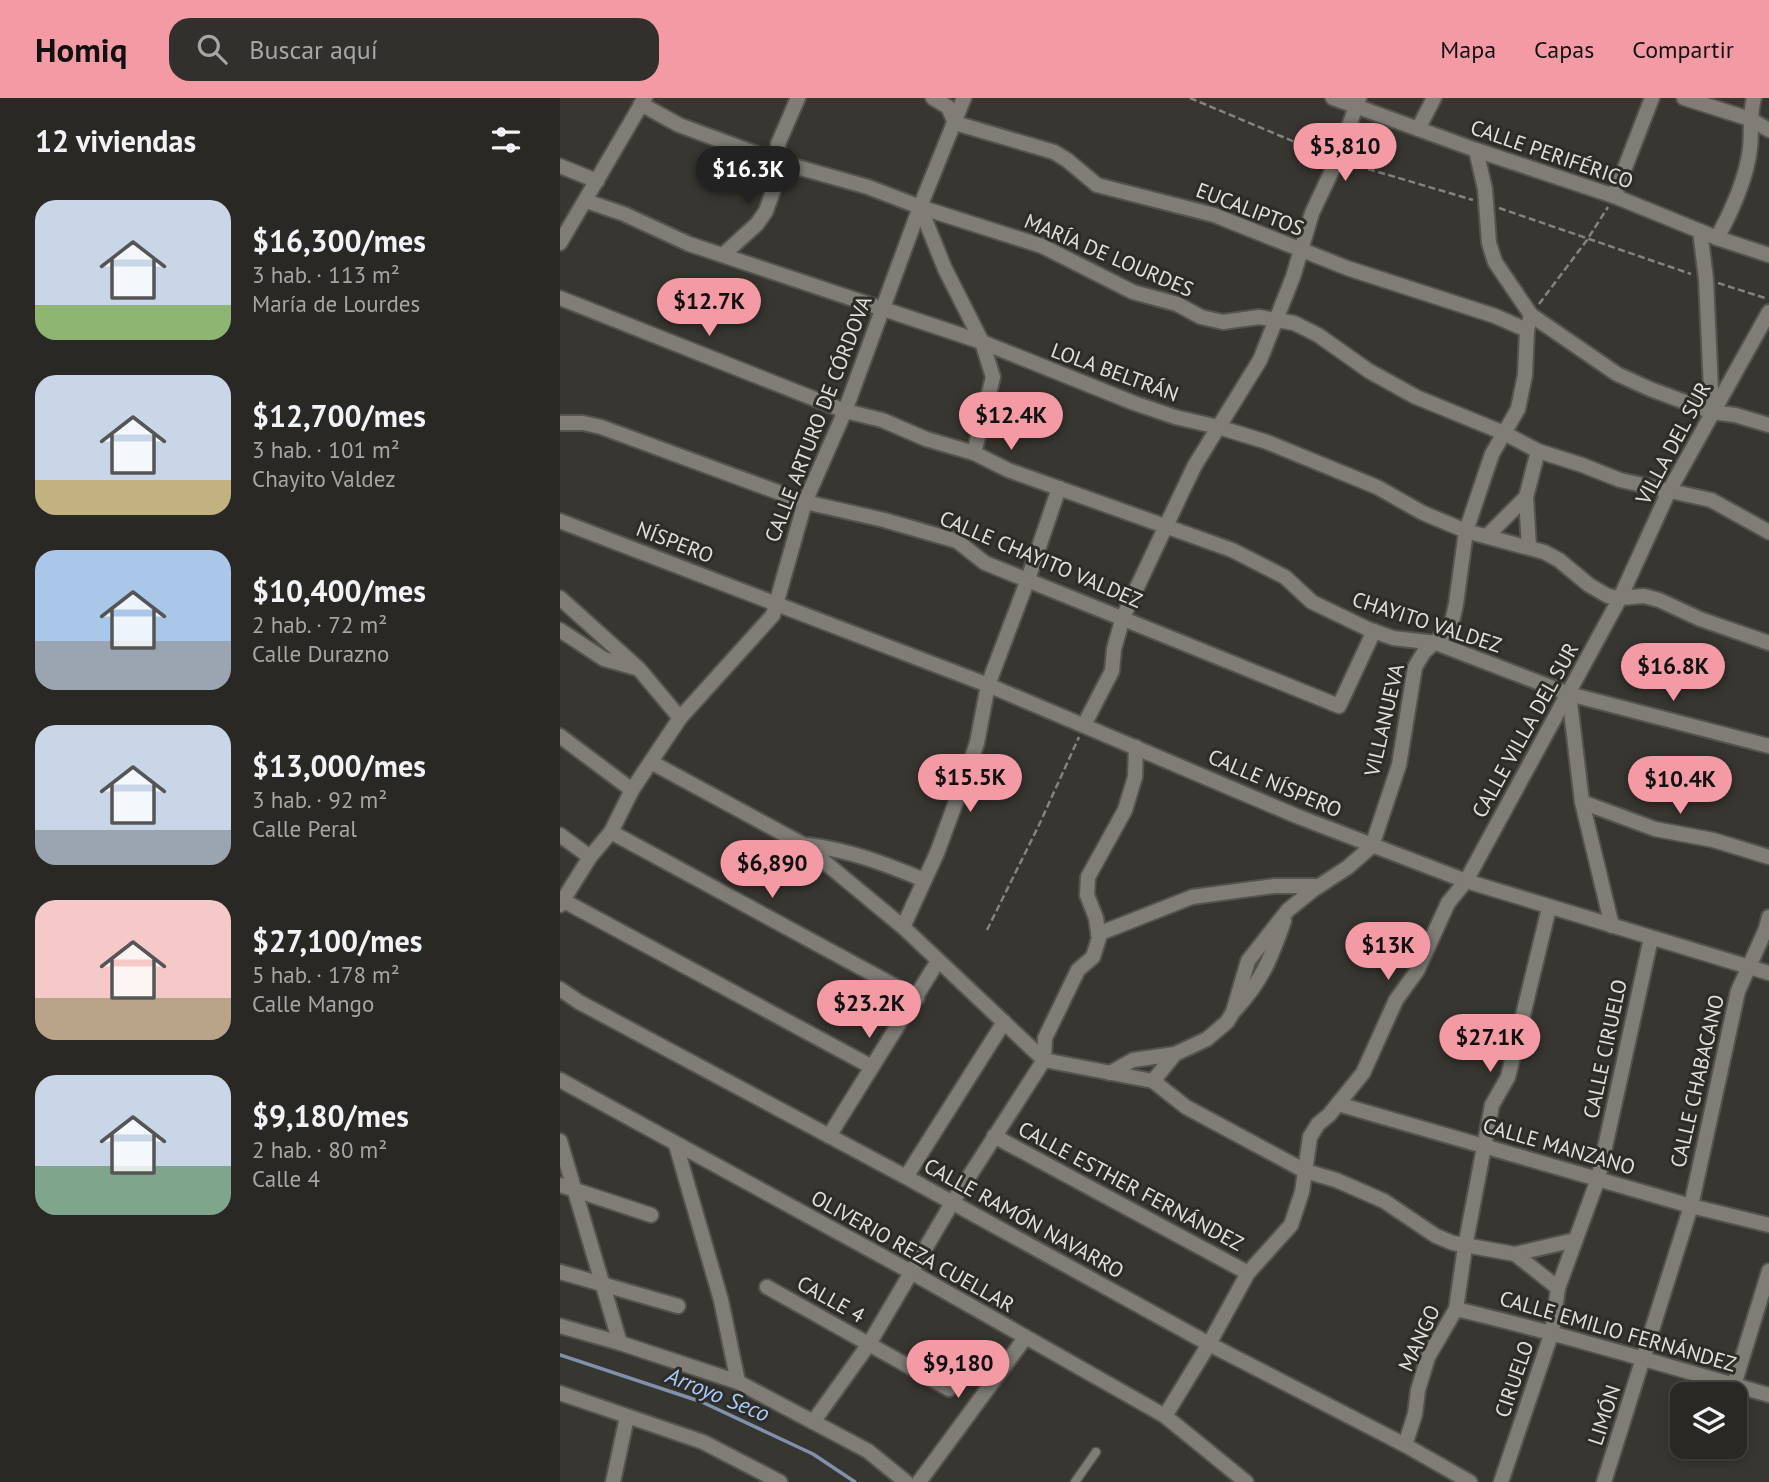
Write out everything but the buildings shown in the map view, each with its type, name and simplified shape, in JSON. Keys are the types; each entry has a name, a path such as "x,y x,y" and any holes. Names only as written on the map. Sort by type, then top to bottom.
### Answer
{"street":[{"path":"724,254 757,224 766,211 772,198 779,162 778,144 798,98"},
{"path":"933,98 948,107 955,123"},
{"name":"CALLE ARTURO DE CÓRDOVA","path":"562,903 590,857 611,832 632,790 680,718 773,615 805,502 845,411 920,207 964,98"},
{"name":"CALLE PERIFÉRICO","path":"1333,98 1357,102 1418,129 1614,196 1717,238 1769,255"},
{"path":"1418,129 1434,98"},
{"path":"1614,196 1652,98"},
{"path":"1684,98 1750,119 1769,130"},
{"path":"1717,238 1732,210 1751,149 1750,119 1754,98"},
{"path":"560,243 643,101"},
{"name":"MARÍA DE LOURDES","path":"643,101 679,125 779,162 868,187 920,207 1042,246 1133,292 1177,304 1201,317 1223,323 1259,317 1294,323 1318,335 1369,371 1416,397 1504,433 1538,451 1620,480 1712,500 1769,532"},
{"path":"1084,725 1112,671 1114,649 1124,617 1195,465 1260,360 1274,320 1285,299 1311,213 1337,160 1357,102"},
{"name":"EUCALIPTOS","path":"955,123 1054,152 1097,185 1214,215 1301,251 1529,322 1617,374 1675,399 1712,412 1735,415 1769,425"},
{"path":"1476,150 1485,189 1489,243 1495,262 1529,322"},
{"path":"560,166 597,181"},
{"name":"LOLA BELTRÁN","path":"586,201 624,214 689,244 982,342 1134,403 1175,417 1218,427 1306,457 1377,487 1423,513 1466,531 1529,547 1559,560 1589,585 1608,596 1620,598"},
{"path":"920,207 946,269 982,342 993,377 974,453"},
{"path":"1700,231 1706,279 1712,412"},
{"path":"560,298 845,411 882,420 926,439 974,453 1008,470 1166,527"},
{"name":"VILLA DEL SUR","path":"1620,598 1669,491 1769,312"},
{"name":"VILLANUEVA","path":"1372,846 1399,765 1415,667 1424,652 1436,643 1452,622 1457,604 1466,531 1492,454 1518,409 1525,376 1529,322"},
{"name":"CALLE CHAYITO VALDEZ","path":"560,423 583,423 624,434 805,502 884,520 957,541 985,562 1339,706 1374,631"},
{"path":"1529,547 1526,497 1538,451"},
{"path":"904,927 937,853 977,743 988,685 1059,488"},
{"path":"1486,536 1526,497"},
{"name":"NÍSPERO","path":"560,521 775,603"},
{"name":"CHAYITO VALDEZ","path":"1166,527 1232,550 1266,566 1285,577 1312,603 1393,638 1436,643 1569,694 1769,746"},
{"path":"1620,598 1644,596 1659,600 1700,619 1769,643"},
{"path":"560,598 639,669 680,718"},
{"name":"CALLE VILLA DEL SUR","path":"1165,1416 1248,1273 1291,1225 1302,1192 1310,1137 1318,1124 1363,1073 1396,1000 1417,971 1448,903 1466,881 1620,598"},
{"name":"CALLE NÍSPERO","path":"775,603 988,685 1299,817 1466,881 1769,972"},
{"path":"560,630 604,659 639,669"},
{"path":"1569,694 1581,802 1612,926"},
{"path":"560,736 632,790"},
{"path":"813,1422 869,1344 952,1203 1044,1060 1045,1038 1079,970 1093,957 1098,934 1096,918 1087,895 1088,877 1125,810 1135,777 1136,747"},
{"path":"651,762 804,845 904,927 1044,1060 1153,1082 1186,1107 1305,1171 1336,1180 1384,1201 1436,1236 1465,1247 1515,1254 1575,1240"},
{"path":"1581,802 1655,829 1713,840 1769,857"},
{"path":"611,832 917,998"},
{"path":"560,835 590,857"},
{"path":"804,845 851,853 924,880"},
{"path":"1110,1073 1133,1060 1175,1054 1206,1039 1227,1022 1233,1012 1248,961 1288,910 1348,867 1372,846"},
{"path":"1098,934 1192,897 1274,886 1319,886"},
{"path":"562,903 872,1067"},
{"name":"MANGO","path":"1405,1445 1428,1357 1456,1309 1492,1105 1508,1077 1549,908"},
{"name":"CALLE CHABACANO","path":"1643,1360 1691,1206 1730,1018 1769,917"},
{"name":"CALLE CIRUELO","path":"1558,1288 1598,1179 1651,938"},
{"path":"829,1136 939,961"},
{"name":"CALLE RAMÓN NAVARRO","path":"561,994 1470,1482"},
{"path":"906,1177 1004,1022"},
{"path":"1153,1082 1175,1054"},
{"name":"OLIVERIO REZA CUELLAR","path":"560,1080 911,1272 1165,1416 1246,1482"},
{"name":"CALLE MANZANO","path":"1338,1104 1691,1206 1769,1225"},
{"name":"CALLE ESTHER FERNÁNDEZ","path":"994,1136 1248,1273"},
{"path":"560,1141 567,1187 620,1343"},
{"path":"676,1145 721,1300 738,1382"},
{"path":"567,1187 651,1215"},
{"name":"CALLE EMILIO FERNÁNDEZ","path":"1515,1254 1558,1288"},
{"path":"1735,1382 1769,1271"},
{"path":"560,1272 678,1306"},
{"name":"CALLE 4","path":"766,1287 949,1389"},
{"name":"CIRUELO","path":"1501,1482 1552,1332 1558,1288"},
{"name":"CALLE EMILIO FERNÁNDEZ","path":"1456,1309 1552,1332 1723,1382"},
{"path":"560,1326 738,1382 868,1451 906,1482"},
{"path":"919,1482 1025,1338"},
{"name":"LIMÓN","path":"1604,1482 1643,1360"},
{"name":"CALLE EMILIO FERNÁNDEZ","path":"1747,1389 1769,1395"},
{"path":"560,1394 703,1442 780,1482"},
{"path":"617,1481 627,1417"}],"lane":[{"path":"1075,1482 1096,1452"}],"path":[{"path":"1529,322 1587,240 1614,196"},
{"path":"987,930 1084,725"}],"waterway":[{"name":"Arroyo Seco","path":"560,1355 702,1402 813,1454 855,1482"}]}
